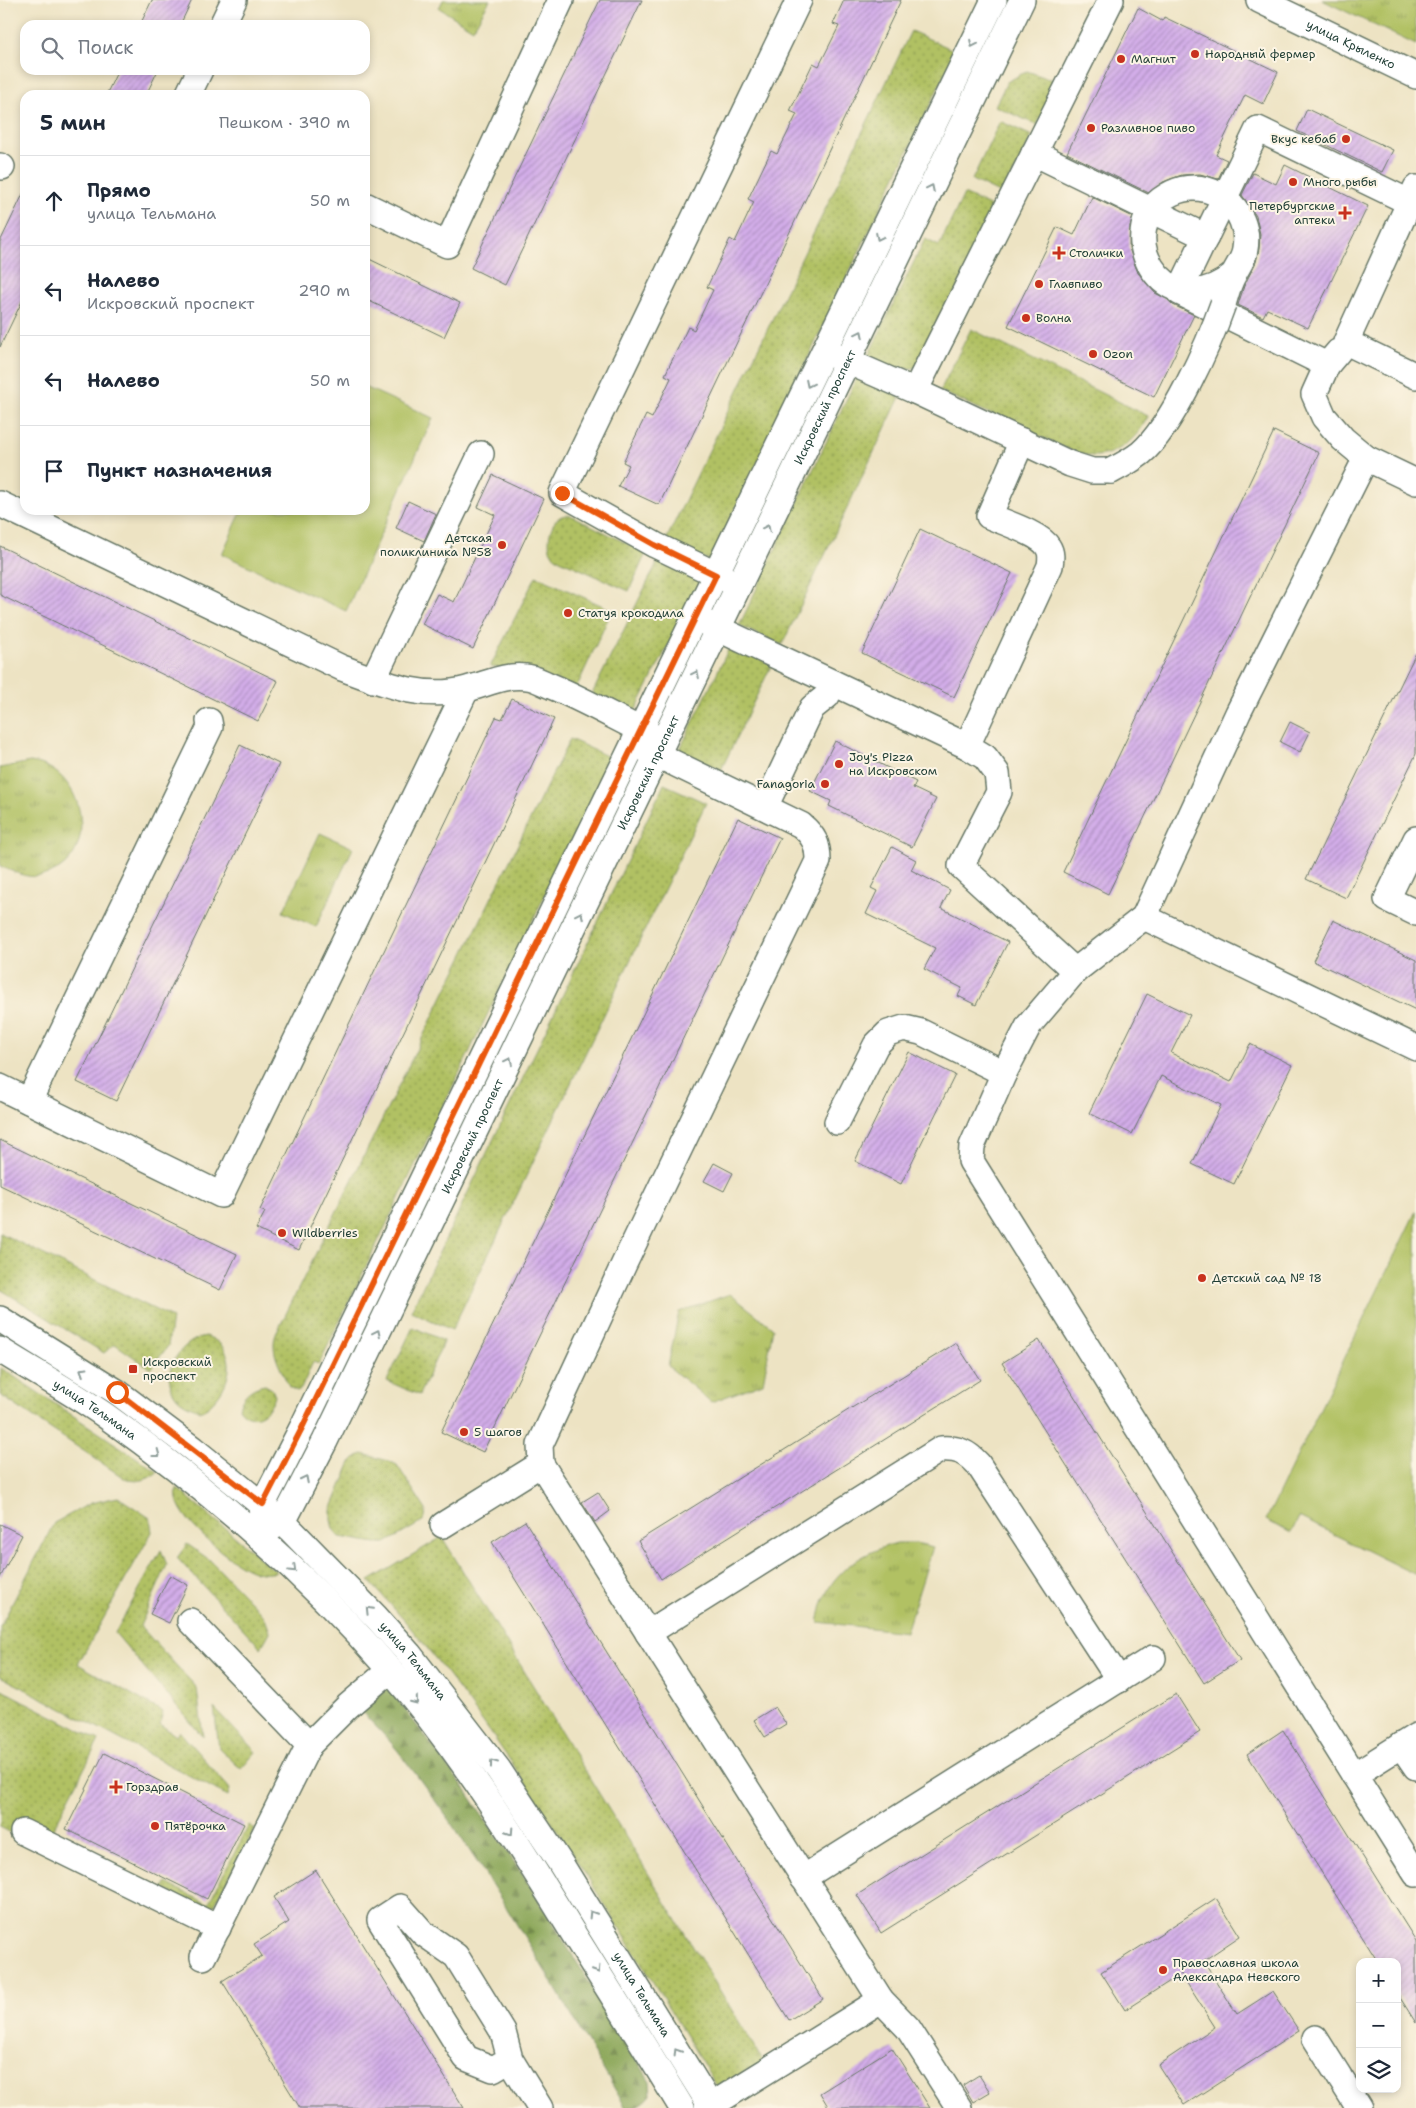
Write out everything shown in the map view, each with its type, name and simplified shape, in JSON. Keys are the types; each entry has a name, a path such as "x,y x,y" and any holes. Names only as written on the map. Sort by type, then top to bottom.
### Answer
{"street":[{"path":"224,20 234,0"},
{"path":"370,207 447,245 562,0"},
{"path":"739,585 655,545 562,493 800,0"},
{"name":"Искровский проспект","path":"258,1535 263,1504 302,1428 696,618 994,0"},
{"name":"Искровский проспект","path":"283,1522 325,1440 1022,0"},
{"path":"915,390 1111,0"},
{"name":"улица Крыленко","path":"1259,0 1416,76"},
{"path":"190,90 198,75"},
{"path":"1327,365 1179,292 1258,130 1413,195 1346,342 1327,365 1314,394 1324,417 1343,439 1366,458 1415,480"},
{"path":"1034,153 1206,237"},
{"path":"825,351 915,390 1070,464 1092,471 1111,471 1141,452 1154,439 1196,368 1213,331 1233,275 1242,261 1246,240 1244,226 1234,206 1222,196 1200,188 1181,190 1163,198 1153,209 1144,226 1142,241 1147,261 1158,278 1175,288 1192,292 1209,290 1221,285 1233,275"},
{"path":"1346,342 1416,376"},
{"path":"967,746 1050,566 1052,555 1048,545 1039,538 988,516 1022,440"},
{"path":"373,680 481,454"},
{"path":"1366,458 1238,712 1144,917 1075,971 1029,1025 1004,1073 972,1146 971,1161 1416,1874"},
{"path":"0,504 20,514"},
{"path":"23,515 342,668 373,680 402,689 429,694 466,690 496,679 527,676 580,698 638,737 801,825 811,834 818,846 818,861 624,1264 540,1445 541,1464 881,2000 908,2028 959,2108"},
{"path":"696,618 985,756 997,772 998,792 961,866 1075,971"},
{"path":"765,807 812,708 828,696 833,683"},
{"path":"0,1087 221,1195 466,690"},
{"path":"29,1101 210,727 209,721"},
{"path":"1416,839 1387,899 1416,913"},
{"path":"1144,917 1416,1048"},
{"path":"837,1122 876,1045 888,1033 904,1028 920,1032 1004,1073"},
{"name":"улица Тельмана","path":"3,1327 117,1392 263,1504 376,1617 409,1654 498,1769 559,1861 707,2102"},
{"name":"улица Тельмана","path":"0,1350 104,1415 178,1470 258,1535 340,1615 390,1670 444,1738 509,1831 673,2105"},
{"path":"648,1632 941,1449 955,1448 969,1454 978,1464 1119,1680"},
{"path":"443,1525 541,1464"},
{"path":"258,1535 283,1522"},
{"path":"190,1621 309,1745"},
{"path":"803,1878 1152,1658"},
{"path":"203,1956 309,1745 348,1706 390,1670"},
{"path":"1354,1775 1409,1741 1416,1768"},
{"path":"23,1832 218,1928"},
{"path":"510,2059 493,2069 466,2058 380,1920 400,1907 423,1933 456,1956 503,2032 510,2059 540,2108"},
{"path":"673,2105 707,2102 881,2000"},
{"path":"1315,2038 1359,2108"}],"green space":[{"path":"443,0 490,0 473,29 439,8"},
{"path":"1322,0 1416,0 1416,45"},
{"path":"911,31 956,51 710,561 666,540"},
{"path":"1027,71 1058,82 1037,125 995,106 1007,82"},
{"path":"1000,121 1032,136 1003,195 972,180"},
{"path":"964,194 996,209 920,365 913,368 900,369 868,356 925,239 939,246"},
{"path":"971,329 1148,416 1144,424 1133,438 1119,449 1111,453 1088,456 1074,452 940,391"},
{"path":"857,377 900,397 782,645 739,626"},
{"path":"370,389 433,418 346,611 222,554 240,515 370,515"},
{"path":"570,515 646,553 629,591 560,560 552,553 549,537 552,526 558,518"},
{"path":"659,559 702,579 633,715 591,696"},
{"path":"536,576 612,610 575,691 527,669 490,667"},
{"path":"730,646 772,664 721,770 679,751"},
{"path":"570,739 611,758 319,1364 313,1362 301,1389 297,1391 289,1387 277,1361 274,1347 276,1334"},
{"path":"30,762 50,768 65,781 75,798 80,817 80,837 73,855 60,868 35,877 20,874 0,866 0,768"},
{"path":"664,784 706,803 452,1330 411,1311"},
{"path":"320,833 353,848 316,927 283,912"},
{"path":"1416,1211 1416,1575 1299,1517 1291,1533 1266,1520"},
{"path":"0,1233 172,1318 168,1346 151,1369 115,1344 104,1353 0,1289"},
{"path":"730,1294 773,1328 763,1383 711,1402 668,1366 679,1312"},
{"path":"413,1327 444,1341 419,1395 387,1381"},
{"path":"206,1336 218,1342 225,1351 229,1361 229,1372 219,1394 211,1404 201,1411 177,1398 171,1386 170,1377 171,1367 181,1350 188,1344"},
{"path":"1,1368 158,1472 143,1480 127,1480 0,1395"},
{"path":"265,1385 272,1389 275,1396 269,1408 255,1417 244,1413 239,1408 245,1396 252,1390"},
{"path":"363,1454 397,1465 426,1510 422,1522 386,1543 340,1537 333,1529 331,1510 351,1462 357,1456"},
{"path":"177,1488 277,1572 264,1573 254,1571 242,1566 219,1550 187,1519 177,1499"},
{"path":"118,1497 150,1518 152,1532 78,1664 163,1712 160,1724 176,1736 179,1731 230,1789 228,1796 0,1676 0,1627 54,1523 91,1503"},
{"path":"442,1537 763,2061 718,2088 590,1881 509,1759 442,1667 407,1623 369,1581"},
{"path":"897,1543 916,1543 933,1547 906,1632 818,1622 829,1588 844,1570 864,1556"},
{"path":"187,1544 210,1560 264,1616 270,1632 261,1648 177,1558"},
{"path":"161,1550 167,1565 140,1626 197,1688 203,1737 115,1633"},
{"path":"388,1687 467,1792 525,1878 650,2081 651,2095 643,2103 626,2108 518,1926 460,1837 398,1751 359,1709"},
{"path":"0,1689 99,1740 52,1831 26,1817 17,1836 0,1827"},
{"path":"214,1708 256,1752 241,1769 219,1748"},
{"path":"249,1825 255,1829 210,1913 163,1889 166,1883 208,1904"}],"building":[{"path":"152,0 192,0 182,20 142,20"},
{"path":"600,0 642,0 505,285 471,268"},
{"path":"844,0 901,0 659,505 618,486 629,465 623,462 646,415 652,418 671,378 665,375 688,327 694,330 713,290 707,287 730,239 735,242 754,202 748,199 771,151 777,154 797,114 790,111 813,63 819,66 839,26 833,24"},
{"path":"1138,8 1162,21 1164,17 1278,72 1263,104 1245,95 1216,155 1227,160 1218,179 1200,174 1182,175 1163,182 1149,193 1067,153"},
{"path":"116,75 156,75 148,90 108,90"},
{"path":"1307,109 1393,150 1382,172 1297,131"},
{"path":"1285,165 1368,206 1308,328 1267,309 1263,317 1238,305 1244,286 1256,262 1260,234 1256,216 1242,195 1253,173 1276,184"},
{"path":"1092,197 1133,217 1130,227 1129,248 1138,273 1155,293 1167,299 1173,305 1194,315 1154,397 1008,326 1057,227 1074,235"},
{"path":"20,200 20,305 0,347 0,242"},
{"path":"370,259 460,303 444,337 370,301"},
{"path":"1274,431 1319,453 1108,894 1063,872"},
{"name":"Детская поликлиника №58","path":"493,475 544,499 473,649 422,624 437,594 454,602 495,515 478,507"},
{"path":"408,501 436,514 424,541 396,528"},
{"path":"920,529 1012,573 954,697 862,653"},
{"path":"0,546 278,681 258,721 0,595"},
{"path":"1416,653 1416,754 1346,898 1306,879"},
{"path":"512,699 554,719 299,1250 256,1229 265,1212 260,1210 496,717 502,719"},
{"path":"1290,722 1310,732 1300,752 1280,742"},
{"path":"835,741 916,782 913,788 936,799 912,847 829,806 831,801 810,791"},
{"path":"240,745 279,764 116,1101 77,1082"},
{"path":"738,818 780,838 483,1452 441,1432"},
{"path":"892,847 916,860 911,870 950,890 941,908 1008,942 976,1005 958,996 962,988 924,969 935,948 866,914 877,891 871,888"},
{"path":"1333,920 1416,960 1416,1010 1313,961"},
{"path":"1147,994 1190,1015 1171,1053 1231,1082 1250,1044 1292,1065 1234,1184 1192,1164 1221,1105 1161,1076 1132,1134 1089,1113"},
{"path":"909,1052 955,1075 901,1184 855,1161"},
{"path":"0,1140 237,1254 220,1290 0,1185"},
{"path":"714,1163 733,1173 724,1191 704,1181"},
{"path":"1039,1340 1240,1660 1204,1683 1002,1363"},
{"path":"956,1343 980,1380 661,1579 638,1541"},
{"path":"598,1492 610,1511 595,1522 582,1502"},
{"path":"525,1521 823,1999 789,2020 492,1542"},
{"path":"0,1524 22,1535 0,1578"},
{"path":"170,1575 188,1585 169,1623 150,1614"},
{"path":"1176,1694 1200,1732 881,1933 857,1895"},
{"path":"775,1707 786,1724 765,1737 754,1720"},
{"path":"1283,1730 1416,1941 1416,2023 1401,1999 1401,1958 1375,1958 1247,1754"},
{"name":"Пятёрочка","path":"104,1753 244,1824 207,1899 66,1829"},
{"path":"316,1870 464,2108 300,2108 222,1981 262,1956 254,1944 289,1922 274,1897"},
{"path":"1216,1898 1240,1936 1203,1961 1237,2014 1273,1991 1299,2031 1184,2105 1158,2065 1215,2027 1181,1974 1125,2010 1101,1972"},
{"path":"892,2048 930,2108 829,2108 820,2093"},
{"path":"979,2075 990,2092 973,2102 963,2085"}],"place":[{"name":"Народный фермер","path":"1195,54"},
{"name":"Магнит","path":"1121,59"},
{"name":"Разливное пиво","path":"1091,128"},
{"name":"Вкус кебаб","path":"1346,139"},
{"name":"Много рыбы","path":"1293,182"},
{"name":"Петербургские аптеки","path":"1345,213"},
{"name":"Столички","path":"1059,253"},
{"name":"Главпиво","path":"1039,284"},
{"name":"Волна","path":"1026,318"},
{"name":"Ozon","path":"1093,354"},
{"name":"Детская поликлиника №58","path":"502,545"},
{"name":"Статуя крокодила","path":"568,613"},
{"name":"Joy's Pizza на Искровском","path":"839,764"},
{"name":"Fanagoria","path":"825,784"},
{"name":"Wildberries","path":"282,1233"},
{"name":"Детский сад № 18","path":"1202,1278"},
{"name":"Искровский проспект","path":"133,1369"},
{"name":"5 шагов","path":"464,1432"},
{"name":"Горздрав","path":"116,1787"},
{"name":"Пятёрочка","path":"155,1826"},
{"name":"Православная школа Александра Невского","path":"1163,1970"}],"route":[{"path":"117,1392 263,1504 302,1428 716,575 655,545 562,493"}]}
